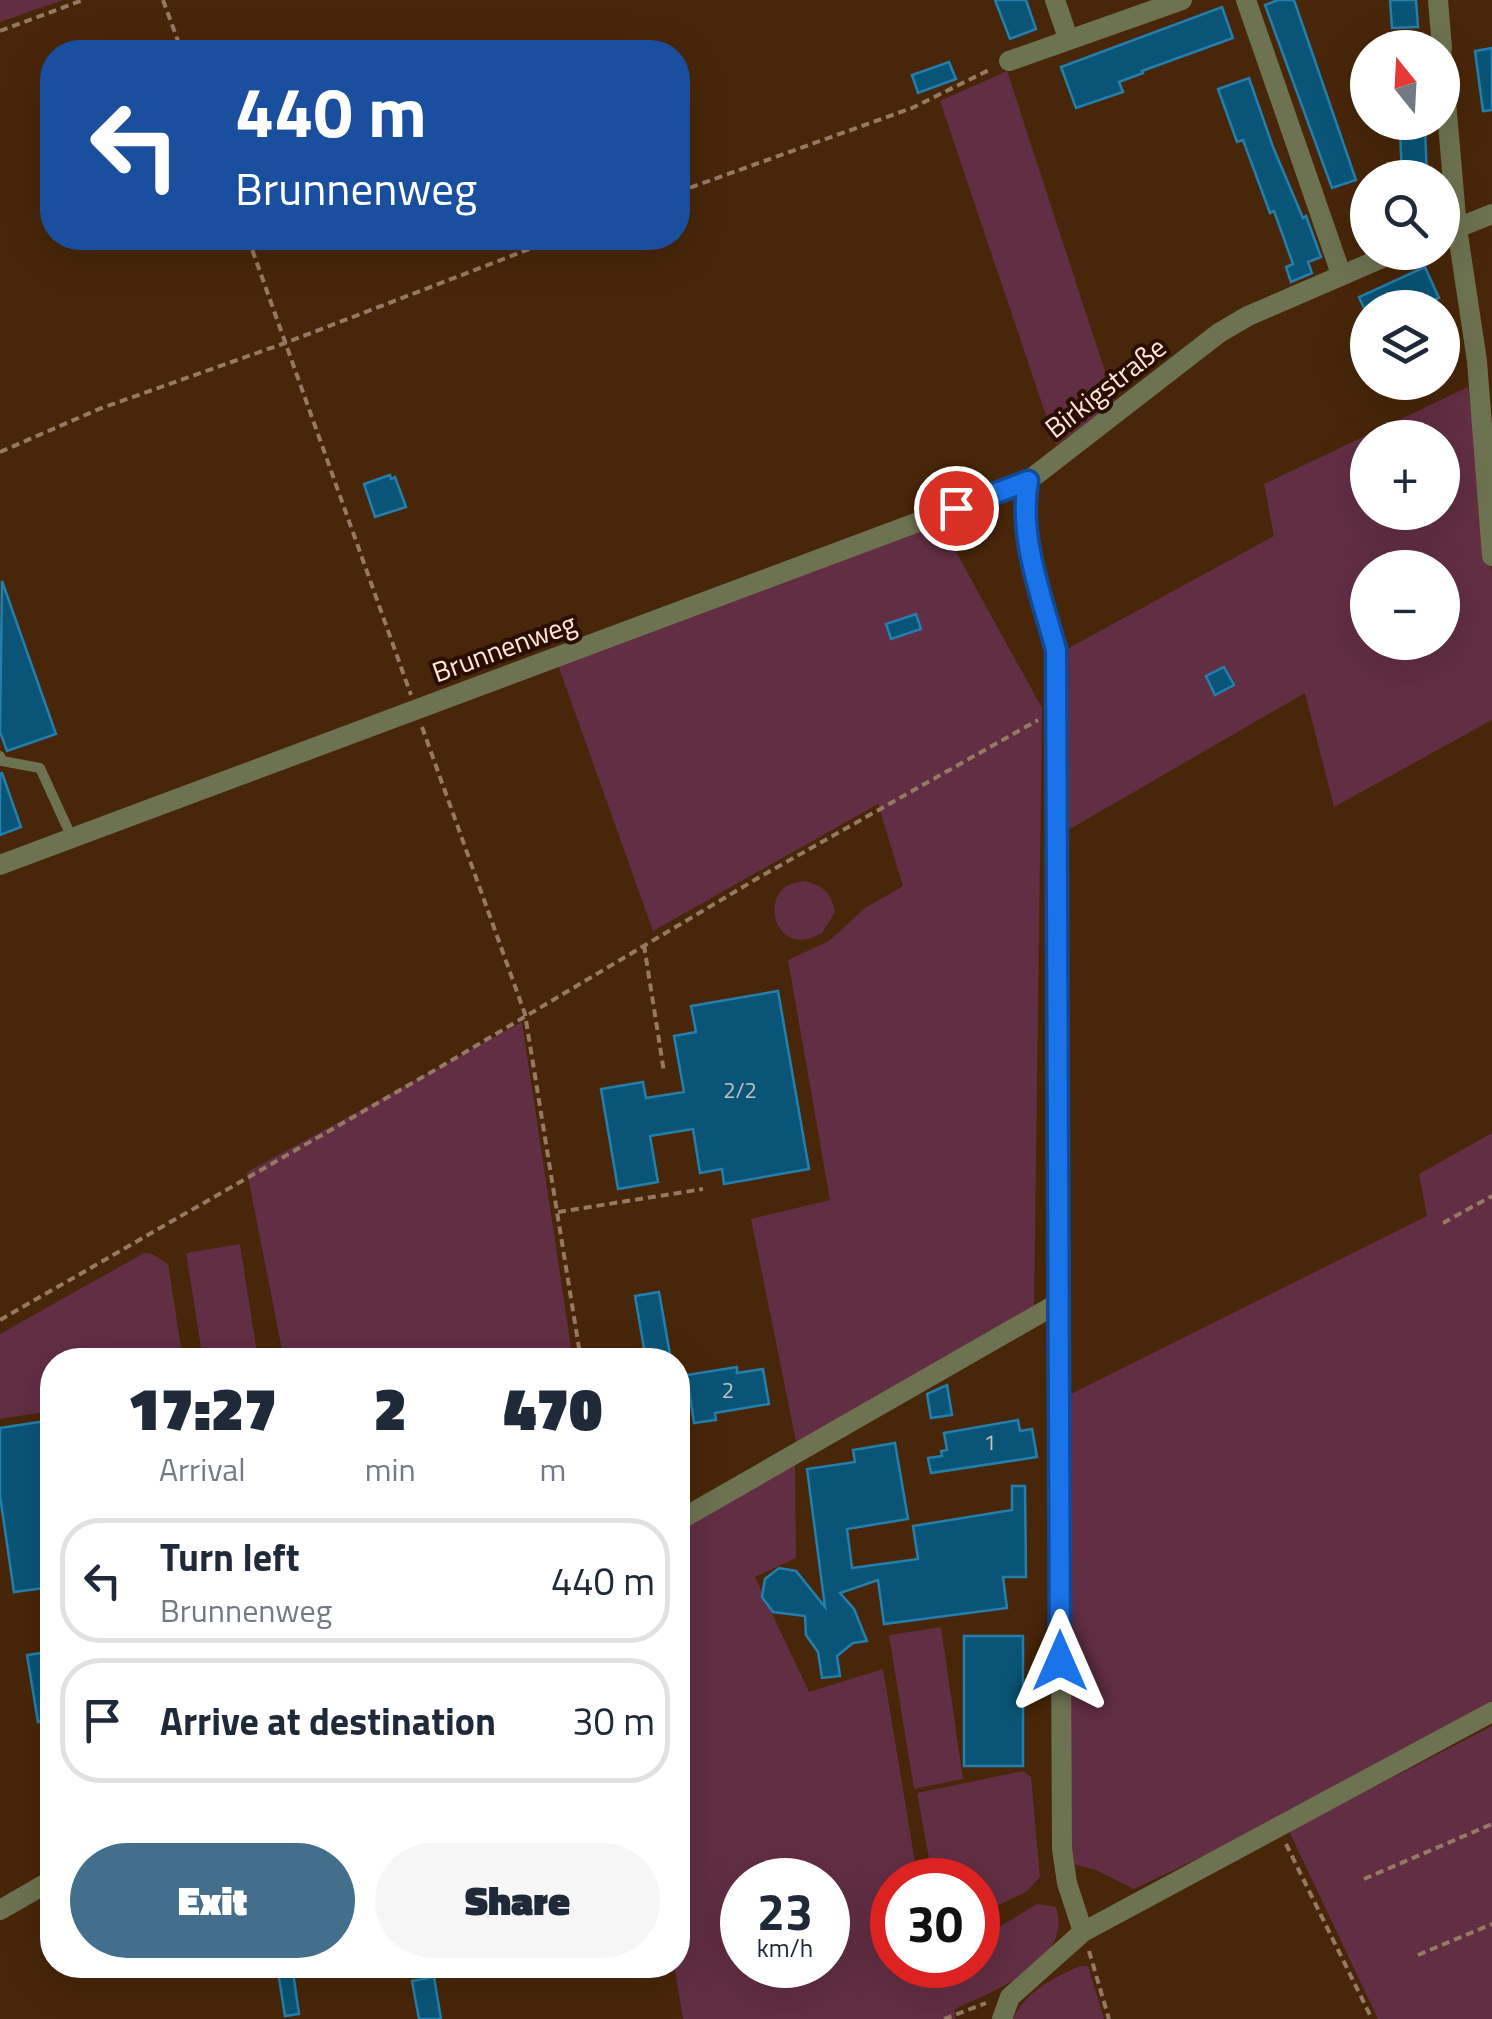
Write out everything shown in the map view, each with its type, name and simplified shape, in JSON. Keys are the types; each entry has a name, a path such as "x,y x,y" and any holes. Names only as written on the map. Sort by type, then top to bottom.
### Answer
{"street":[{"path":"1055,0 1068,38"},
{"path":"1009,60 1182,0"},
{"path":"1246,0 1341,274"},
{"path":"1438,0 1440,30"},
{"path":"1460,227 1492,214"},
{"path":"1460,269 1485,364 1492,556"},
{"name":"Birkigstraße","path":"1028,481 1219,334 1248,316 1351,270"},
{"path":"1028,481 1024,504 1032,558 1056,650 1062,1849 1067,1882 1083,1932"},
{"name":"Brunnenweg","path":"0,865 1028,481"},
{"path":"690,1514 1060,1302"},
{"path":"1002,2019 1010,1997 1083,1932 1492,1712"},
{"path":"0,1910 40,1887"}],"lane":[{"path":"0,756 2,761 40,768 72,838"}],"path":[{"path":"0,31 82,0"},
{"path":"163,0 178,40"},
{"path":"690,188 912,108 1009,60"},
{"path":"252,250 525,1014 579,1348"},
{"path":"0,452 99,408 285,343 527,250"},
{"path":"0,1320 644,945 1056,711"},
{"path":"644,945 664,1072"},
{"path":"558,1212 703,1189"},
{"path":"1444,1223 1492,1196"},
{"path":"1364,1880 1492,1824"},
{"path":"1277,1830 1293,1854 1372,2019"},
{"path":"1418,1955 1492,1924"},
{"path":"1083,1932 1109,2019"},
{"path":"944,2019 983,2004"}],"shaded area":[{"path":"0,0 63,0 0,22"},
{"path":"1007,71 1115,402 1056,445 940,101"},
{"path":"1468,387 1492,572 1492,720 1334,807 1305,693 1063,833 1064,696 1069,648 1274,536 1264,484 1350,443 1350,530 1460,530 1460,420 1399,420 1441,400 1460,400 1460,391"},
{"path":"938,519 1042,708 1034,1309 797,1446 751,1219 830,1200 788,960 829,941 865,908 903,886 878,804 653,931 557,662"},
{"path":"803,881 825,891 835,912 822,933 796,939 780,928 774,909 783,889"},
{"path":"522,1022 571,1348 282,1348 247,1172"},
{"path":"1492,1133 1492,1706 1287,1816 1134,1889 1096,1870 1069,1863 1069,1395 1427,1216 1419,1174"},
{"path":"240,1244 256,1348 201,1348 186,1253"},
{"path":"144,1253 168,1264 181,1348 40,1348 40,1413 0,1419 0,1334"},
{"path":"795,1463 796,1558 755,1577 809,1692 883,1669 914,1858 870,1858 870,1988 1000,1988 955,2009 955,2019 683,2019 676,1978 690,1978 690,1523"},
{"path":"941,1627 963,1779 914,1789 889,1635"},
{"path":"1492,1726 1492,2019 1378,2019 1289,1831"},
{"path":"1023,1771 1031,1777 1040,1877 1026,1892 1000,1904 1000,1858 929,1858 917,1793"},
{"path":"1037,1904 1056,1907 1058,1926 1053,1943 1027,1972 1000,1988 1000,1927"},
{"path":"1080,1966 1088,1966 1104,2019 1013,2019 1033,1993"}],"building":[{"path":"995,0 1026,0 1036,29 1010,39"},
{"path":"1294,0 1350,163 1350,182 1332,188 1265,5"},
{"path":"1390,0 1416,0 1418,27 1392,28"},
{"path":"1222,7 1233,38 1142,71 1119,82 1123,92 1076,108 1061,67"},
{"path":"1492,48 1492,110 1483,111 1475,51"},
{"path":"949,62 956,79 918,93 912,75"},
{"path":"1249,78 1273,147 1321,257 1308,262 1312,273 1291,282 1286,267 1293,264 1274,211 1270,213 1243,140 1237,142 1218,89"},
{"path":"1400,140 1425,140 1426,160 1401,160"},
{"path":"1426,270 1435,290 1374,290"},
{"path":"390,475 391,479 395,477 406,507 375,517 364,484"},
{"path":"2,581 56,734 7,751 0,732"},
{"path":"916,614 921,629 891,639 886,624"},
{"path":"1224,667 1234,685 1215,695 1206,676"},
{"path":"0,774 21,827 0,835"},
{"path":"778,991 809,1169 724,1184 722,1169 700,1173 693,1129 650,1136 658,1182 618,1189 601,1089 643,1082 646,1098 684,1092 674,1036 696,1032 691,1006"},
{"path":"659,1292 669,1348 644,1348 635,1296"},
{"path":"737,1367 737,1373 763,1369 769,1404 715,1413 716,1420 694,1423 690,1375"},
{"path":"947,1385 952,1415 931,1418 927,1394"},
{"path":"1018,1420 1020,1431 1032,1429 1037,1457 931,1473 928,1458 942,1456 941,1451 947,1450 944,1433"},
{"path":"40,1422 40,1589 14,1592 0,1496 0,1428"},
{"path":"895,1443 908,1519 847,1529 852,1568 918,1559 913,1526 1012,1510 1012,1486 1025,1486 1026,1577 1003,1577 1007,1608 884,1624 878,1580 840,1593 854,1609 867,1641 853,1643 837,1656 840,1676 822,1678 818,1652 806,1635 805,1616 773,1612 762,1597 765,1579 779,1568 796,1571 825,1607 807,1469 855,1462 853,1450"},
{"path":"964,1636 1023,1636 1023,1766 964,1766"},
{"path":"40,1653 38,1722 27,1655"},
{"path":"279,1978 294,1978 299,2014 285,2016"},
{"path":"434,1978 441,2019 419,2019 412,1981"}],"route":[{"path":"956,508 1028,481 1024,504 1032,558 1056,650 1060,1661"}]}
